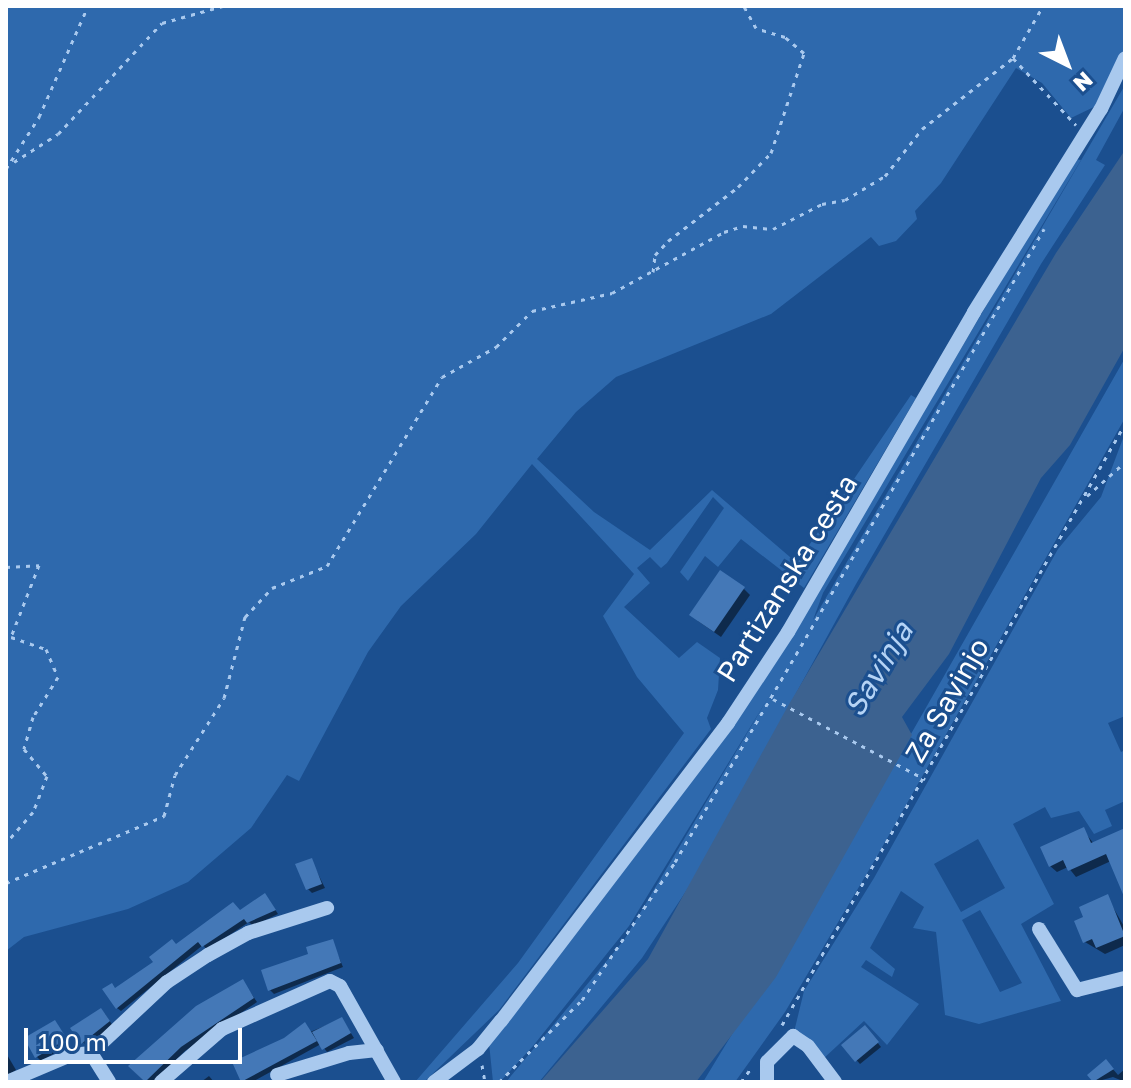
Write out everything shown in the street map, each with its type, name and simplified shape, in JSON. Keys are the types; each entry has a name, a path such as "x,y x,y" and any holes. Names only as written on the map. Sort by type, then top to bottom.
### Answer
{"street":[{"name":"Partizanska cesta","path":"434,1082 478,1049 501,1021 728,723 788,632 974,312 1101,109 1125,58"},
{"path":"7,1082 71,1055 91,1053 167,982 248,933 327,908"},
{"path":"1039,929 1077,990 1125,978"},
{"path":"161,1082 222,1029 330,981 340,986 394,1082"},
{"path":"767,1082 767,1062 793,1036 808,1046 835,1082"},
{"path":"277,1075 349,1053 377,1050"},
{"path":"91,1053 109,1082"}],"path":[{"path":"14,162 88,6"},
{"path":"198,6 200,12"},
{"path":"6,169 58,134 162,23 223,6"},
{"path":"653,272 655,255 668,241 738,187 771,153 804,53 785,37 756,28 744,6"},
{"path":"6,883 164,816 175,775 224,698 245,617 272,588 327,566 442,377 496,347 532,311 612,293 724,232 743,226 773,229 885,176 922,129 1013,58 1043,6"},
{"path":"1013,58 1076,125"},
{"path":"499,1082 582,1000 675,862 773,699 1052,216"},
{"name":"Za Savinjo","path":"801,994 1125,424"},
{"path":"1084,498 1125,462"},
{"path":"6,567 39,565 11,637 46,649 58,677 33,717 24,749 47,776 33,812 6,843"},
{"path":"773,699 925,779"}],"shaded area":[{"path":"6,6 1125,6 1125,47 1096,106 1071,118 1042,83 1016,68 941,183 915,211 917,219 896,241 879,246 871,237 771,314 616,377 576,412 537,459 594,512 650,550 712,490 797,563 911,395 916,398 804,588 741,539 718,567 705,556 688,581 680,572 724,508 713,497 667,563 661,568 650,557 637,568 650,583 624,607 679,658 697,642 720,658 718,690 707,718 711,729 499,1010 424,1082 415,1082 518,963 684,733 637,677 603,616 634,574 532,464 476,534 401,606 368,652 299,781 287,775 251,828 188,882 128,909 24,937 6,951"},
{"path":"1125,85 1125,107 1096,160 1105,165 1041,264 856,584 694,879 642,958 539,1082 506,1082 624,940 771,693 629,926 533,1046 500,1082 493,1082 489,1043 604,894 818,591 1054,191 1074,159 1081,160 823,593 813,620"},
{"path":"1125,358 1125,418 876,858 785,1012 735,1082 703,1082 862,820"},
{"path":"1125,433 1125,716 1108,723 1121,752 1125,750 1125,801 1105,810 1112,826 1094,834 1079,811 1051,818 1045,807 1013,824 1054,904 1021,924 1061,1001 979,1024 945,1015 936,932 913,928 924,907 901,891 870,948 895,969 892,977 866,960 861,967 919,1004 887,1045 864,1021 823,1059 794,1032 804,991 874,878 1058,549 1101,497","holes":["978,839 1005,888 961,912 934,864","980,910 1022,983 1000,992 962,920"]}],"water":[{"name":"Savinja","path":"1125,150 1125,347 1070,445 1041,478 949,654 902,717 912,735 776,977 696,1082 540,1082 648,959 788,706 1056,253"}],"building":[{"path":"720,570 745,587 714,632 689,615"},
{"path":"1084,827 1091,843 1125,828 1125,899 1106,854 1068,871 1063,860 1049,867 1040,847"},
{"path":"312,858 322,884 306,890 295,864"},
{"path":"265,893 276,910 247,923 244,919 202,947 198,942 116,1009 102,989 112,983 115,988 153,962 149,957 172,939 176,944 233,902 240,910"},
{"path":"1108,894 1125,936 1096,948 1092,939 1083,943 1074,921 1083,917 1079,907"},
{"path":"333,939 341,963 268,991 261,970 308,954 306,947"},
{"path":"243,979 254,998 181,1047 145,1082 128,1066 196,1006"},
{"path":"101,1008 110,1021 81,1044 70,1028"},
{"path":"342,1017 351,1033 322,1050 312,1032"},
{"path":"55,1020 67,1039 35,1058 24,1038"},
{"path":"305,1022 317,1041 241,1082 232,1062 284,1038"},
{"path":"865,1025 879,1042 855,1062 841,1045"},
{"path":"1106,1059 1114,1069 1093,1082 1087,1075"}]}
